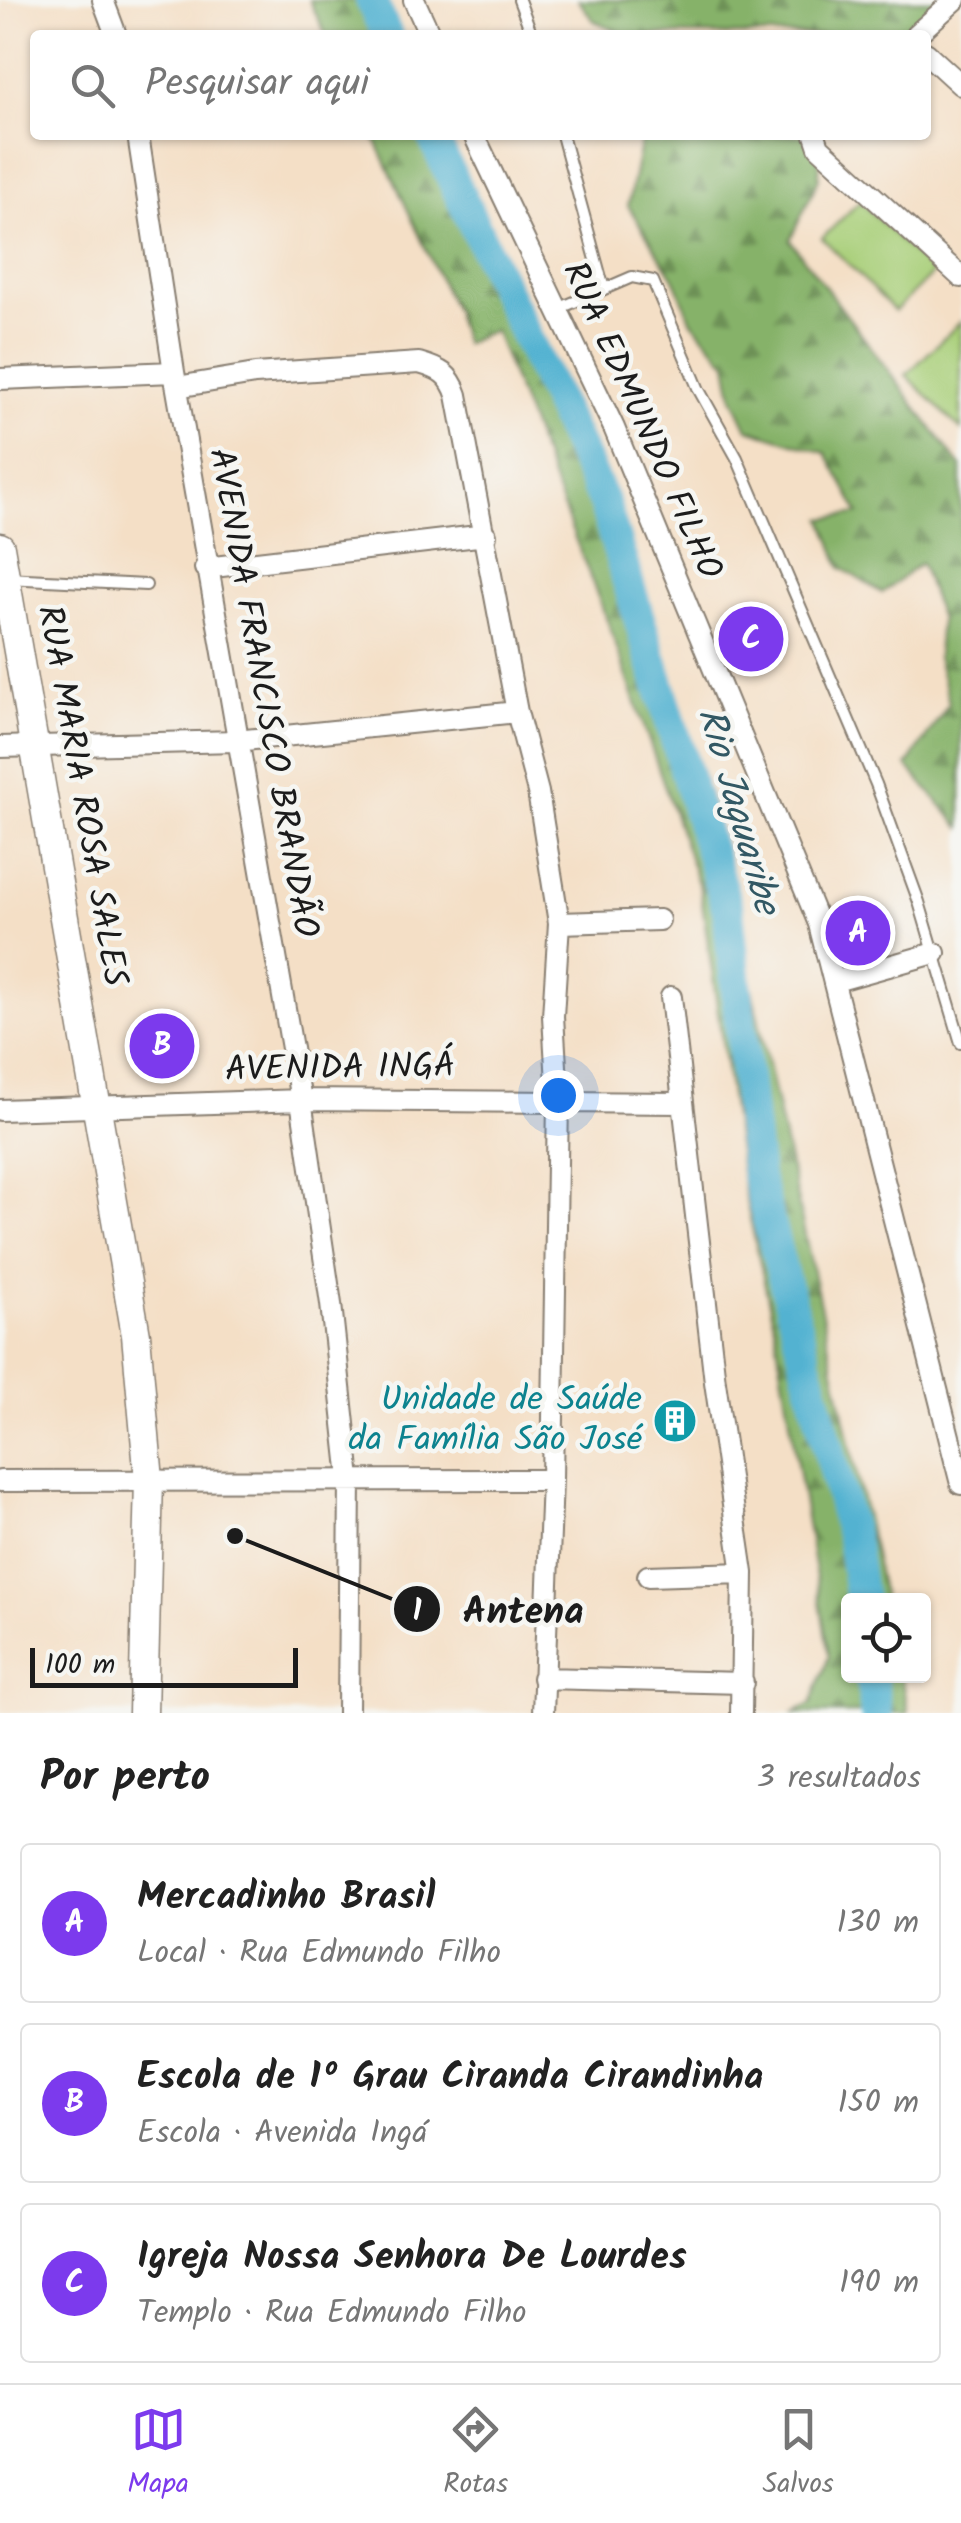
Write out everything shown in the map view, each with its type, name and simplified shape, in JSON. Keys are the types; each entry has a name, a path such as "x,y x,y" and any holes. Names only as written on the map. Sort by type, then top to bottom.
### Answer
{"main road":[{"name":"RUA MARIA ROSA SALES","path":"0,547 136,1336 149,1480 144,1713"}],"street":[{"path":"103,0 114,30"},
{"path":"414,0 428,30"},
{"path":"922,30 955,0"},
{"path":"931,58 961,85"},
{"name":"AVENIDA FRANCISCO BRANDÃO","path":"139,140 205,568 301,1100 331,1304 350,1479 348,1713"},
{"name":"RUA EDMUNDO FILHO","path":"476,140 558,309 695,624 819,924 961,1484"},
{"path":"820,144 961,277"},
{"path":"0,379 175,380 419,363 438,368 452,379 486,535 516,712 538,792 559,923 553,1016 558,1100 552,1480 543,1713"},
{"path":"205,568 486,535"},
{"path":"0,747 236,740 516,712"},
{"path":"559,923 659,920"},
{"path":"836,981 936,954"},
{"path":"671,997 681,1102 743,1573 742,1713"},
{"name":"AVENIDA INGÁ","path":"0,1110 301,1100 681,1102"},
{"path":"0,1481 552,1480"},
{"path":"648,1576 743,1573"},
{"path":"544,1678 744,1683"}],"lane":[{"path":"519,0 530,30"},
{"path":"563,140 604,289"},
{"path":"558,309 632,278 653,281 699,390 736,458 876,784 936,954 961,1043"},
{"path":"5,578 146,585"}],"green space":[{"path":"309,0 378,0 392,30 324,30"},
{"path":"578,0 945,0 914,30 616,30 594,21"},
{"path":"375,140 442,140 625,538 712,805 882,1593 841,1593 841,1683 902,1683 908,1713 792,1713 811,1704 829,1656 775,1330 744,1192 700,889 610,628 494,330 464,344 455,312"},
{"path":"641,140 820,140 819,178 790,240 961,467 961,828 907,766 949,703 937,657 940,619 921,563 882,593 841,568 823,519 859,513 826,453 748,429 733,397 727,363 691,320 674,278 628,206"},
{"path":"860,201 933,273 895,311 822,238"},
{"path":"961,321 961,430 906,375"}],"waterway":[{"name":"Rio Jaguaribe","path":"371,0 385,30"},
{"name":"Rio Jaguaribe","path":"434,140 604,503 728,910 757,1177 852,1538 860,1593"},
{"name":"Rio Jaguaribe","path":"872,1683 876,1713"}],"place":[{"name":"Igreja Nossa Senhora De Lourdes","path":"751,639"},
{"name":"Mercadinho Brasil","path":"858,933"},
{"name":"Escola de 1º Grau Ciranda Cirandinha","path":"162,1046"},
{"name":"Unidade de Saúde da Família São José","path":"675,1421"},
{"name":"Antena","path":"235,1536"}]}
